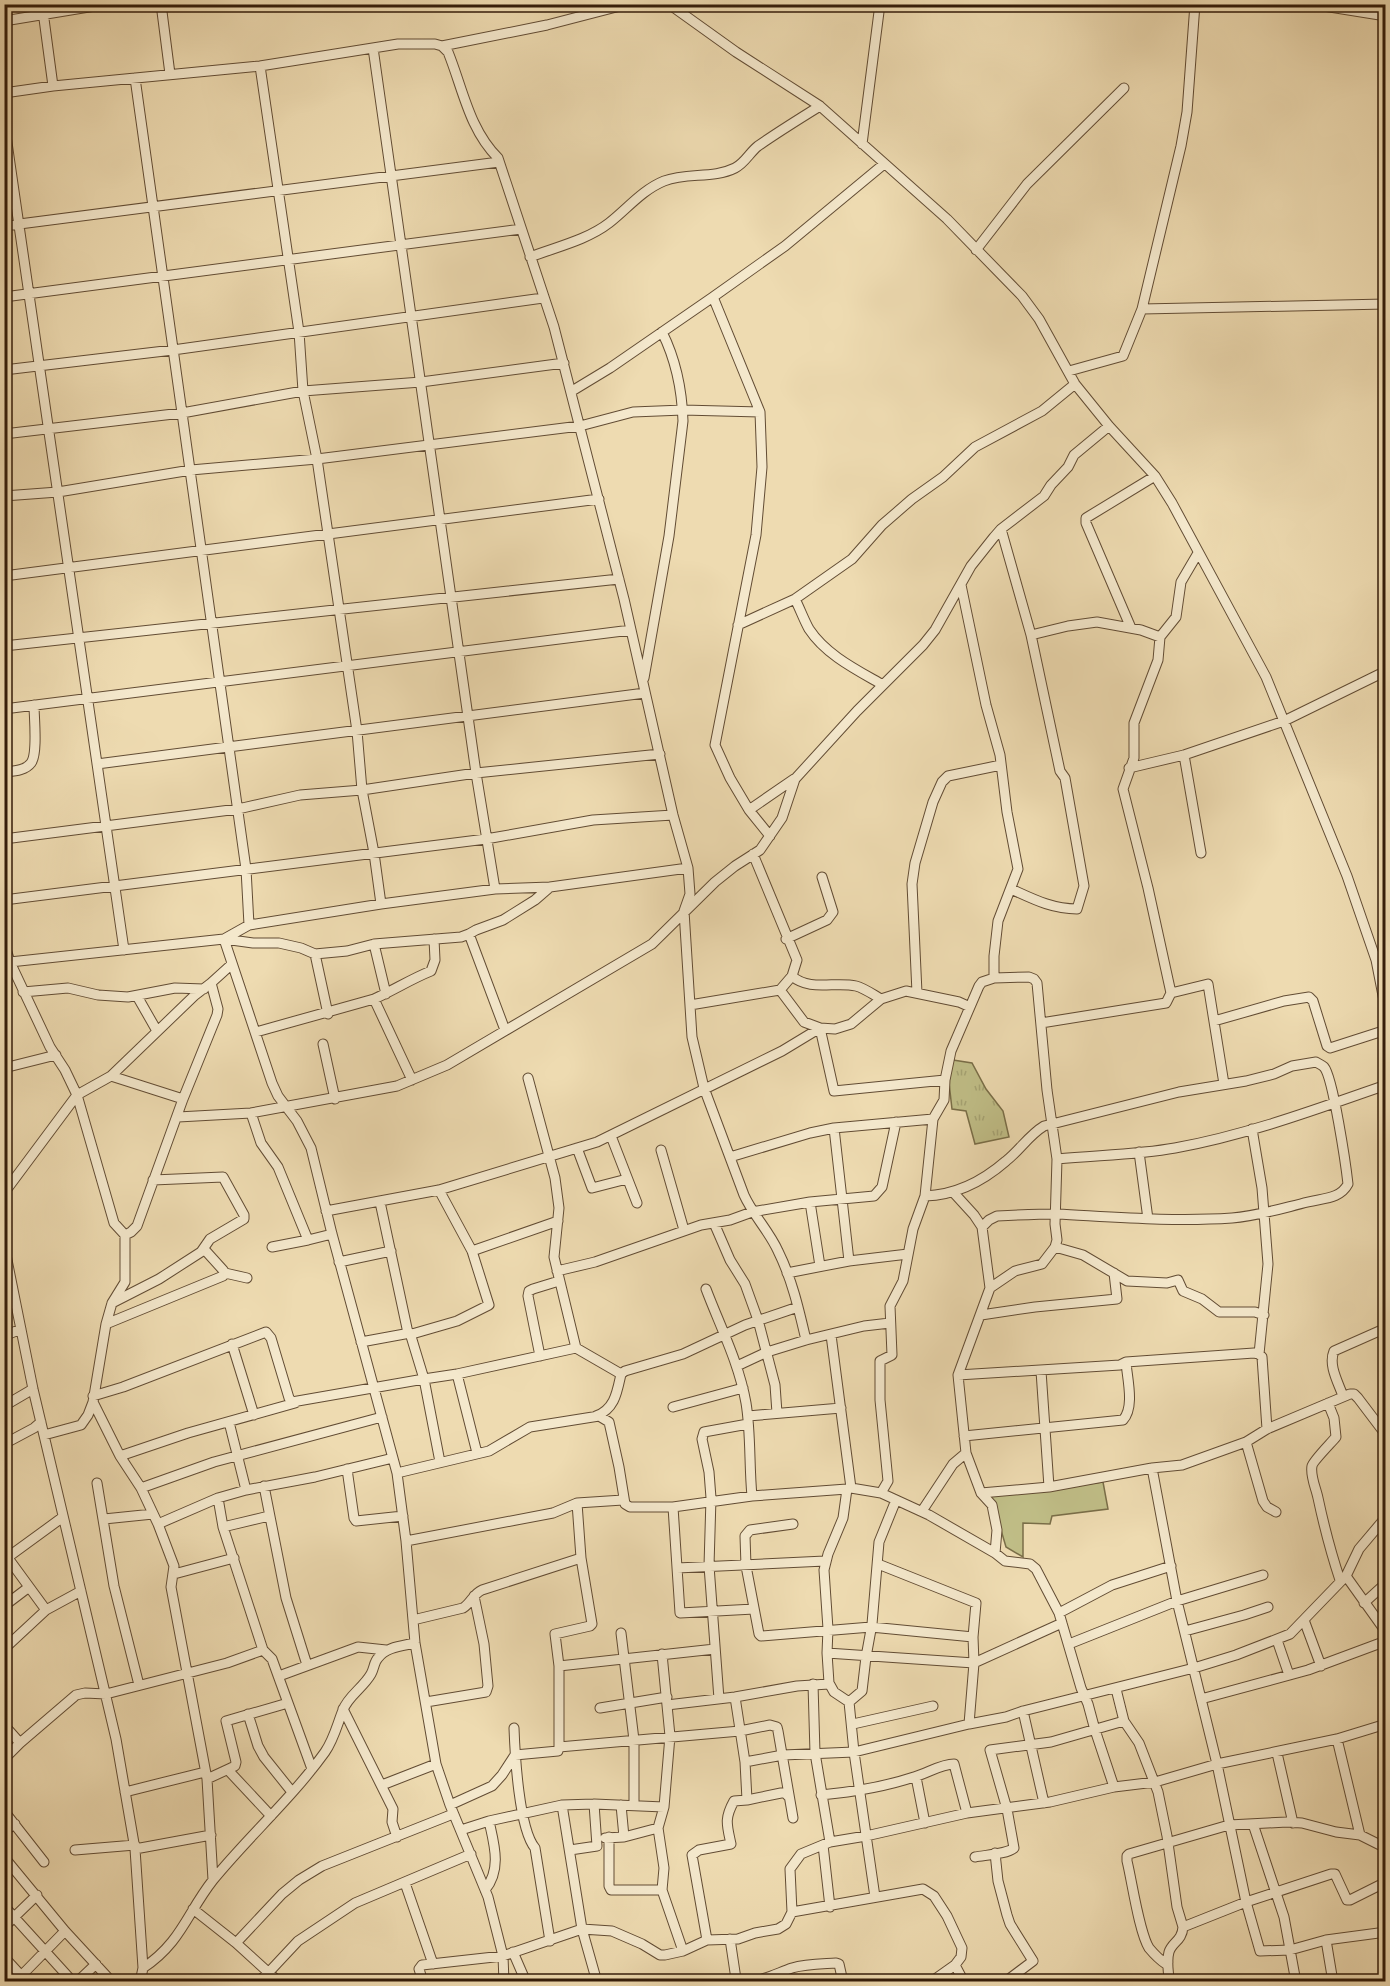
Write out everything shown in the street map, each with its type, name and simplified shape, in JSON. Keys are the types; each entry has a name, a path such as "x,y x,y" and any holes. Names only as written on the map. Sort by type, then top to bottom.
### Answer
{"street":[{"path":"4,21 43,9 107,4"},
{"path":"161,4 170,74"},
{"path":"4,93 53,86 260,66 399,44 442,46 548,25 628,4"},
{"path":"669,4 736,52 820,106 947,219 1022,296 1039,319 1076,384 1109,426 1155,476 1172,502 1260,664 1381,959 1386,1011"},
{"path":"862,144 880,4"},
{"path":"1069,371 1123,356 1142,309 1188,112 1195,4"},
{"path":"1311,4 1386,16"},
{"path":"43,9 53,86"},
{"path":"442,46 448,52 476,130 499,162 554,327 619,579 673,815 688,868 690,894 684,912 690,1029 704,1088 752,1212 778,1250 788,1273 806,1340"},
{"path":"373,48 476,773 495,890"},
{"path":"260,66 299,332 303,391 317,459 357,730 362,790 381,904"},
{"path":"135,78 238,809 246,869 249,926"},
{"path":"976,250 1027,184 1124,88"},
{"path":"530,257 590,235 609,223 635,199 663,182 681,177 715,175 735,168 744,162 757,147 820,106"},
{"path":"4,122 124,950"},
{"path":"4,226 499,162"},
{"path":"572,391 610,368 785,246 884,164"},
{"path":"4,297 521,229"},
{"path":"713,297 760,412 762,467 756,535 715,745 730,778 749,810 771,837"},
{"path":"4,370 173,350 543,298"},
{"path":"1142,309 1386,304"},
{"path":"644,688 669,536 683,410 671,351 662,332"},
{"path":"4,434 182,413 303,391 421,382 564,363"},
{"path":"738,625 795,599 852,560 882,525 912,499 943,477 975,447 1042,411 1076,384"},
{"path":"4,496 58,492 191,470 317,459 580,426 633,412 683,410 760,412"},
{"path":"749,810 795,779 909,660 935,630 971,566 1001,529 1044,496 1068,467 1074,455 1109,426"},
{"path":"1131,628 1086,523 1086,518 1155,476"},
{"path":"4,576 598,499"},
{"path":"1001,529 1030,635 1060,771 1065,778 1084,886 1077,909 1063,909 1048,905 1011,889"},
{"path":"1041,1023 1166,1003 1171,993 1149,888 1123,789 1135,753 1134,723 1158,660 1160,637 1176,617 1181,582 1198,553"},
{"path":"4,646 619,579"},
{"path":"960,585 1001,765 1008,819 1018,869 998,921 995,936 994,978"},
{"path":"795,599 809,629 821,644 847,665 883,685"},
{"path":"1030,635 1097,622 1131,628 1160,637"},
{"path":"4,709 631,630"},
{"path":"1129,768 1184,755 1284,721 1386,671"},
{"path":"97,765 469,716 644,688"},
{"path":"4,772 22,769 31,763 34,755 34,705"},
{"path":"4,839 238,809 300,795 362,790 476,773 660,754"},
{"path":"1184,755 1201,853"},
{"path":"917,993 912,884 915,863 933,802 942,782 948,776 1001,765"},
{"path":"178,1117 251,1113 335,1099 397,1086 447,1065 652,944 715,882 760,850 782,818 795,779"},
{"path":"4,900 486,838 593,820 673,815"},
{"path":"690,1005 780,990 792,976 797,960 786,939 753,854"},
{"path":"224,939 249,926 381,904 495,890 550,887 688,868"},
{"path":"786,939 827,920 833,912 822,877"},
{"path":"10,962 224,939 253,943 279,943 315,954 356,950 374,944 470,934 503,920 535,900 550,887"},
{"path":"470,934 504,1030"},
{"path":"224,939 272,1083 286,1108 297,1121 311,1148 339,1262 397,1473 415,1643 436,1764 485,1890 498,1931 503,1956 504,1982"},
{"path":"256,1032 328,1014 374,999 406,981 431,971 435,960 434,939"},
{"path":"4,943 23,992 77,1095 114,1223 125,1235 125,1282 112,1303 106,1324 93,1399 86,1421 81,1425 44,1435"},
{"path":"374,944 386,994"},
{"path":"315,954 328,1014"},
{"path":"4,1193 77,1095 111,1076 232,964"},
{"path":"792,976 800,983 812,985 856,986 881,999"},
{"path":"881,1493 888,1481 879,1400 880,1361 892,1355 890,1306 903,1281 913,1229 925,1196 933,1119 944,1100 945,1080 951,1051 982,982 994,978 1029,977 1037,983 1057,1160 1057,1240 1042,1263 1015,1271 990,1288"},
{"path":"1171,993 1208,984 1224,1084"},
{"path":"23,992 68,988 98,995 137,996 175,988 207,986"},
{"path":"125,1235 137,1226 183,1099 217,1015 218,1009 207,986"},
{"path":"780,990 804,1022 820,1028 835,1029 851,1024 881,999 906,991 970,1007"},
{"path":"137,996 158,1031"},
{"path":"1214,1021 1284,1001 1309,998 1313,1001 1327,1046 1330,1048 1386,1030"},
{"path":"374,999 412,1080"},
{"path":"820,1028 831,1086 834,1091 945,1080"},
{"path":"326,1212 439,1190 611,1136 782,1051 820,1028"},
{"path":"323,1044 335,1099"},
{"path":"4,1068 56,1055"},
{"path":"925,1196 953,1192 983,1178 1006,1161 1044,1126 1179,1092 1246,1081 1274,1074 1292,1066 1316,1062 1324,1067 1334,1103 1348,1184 1338,1195 1287,1209 1234,1218 1148,1219 1056,1214 997,1216 982,1227"},
{"path":"111,1076 183,1099"},
{"path":"528,1077 550,1157 559,1208 554,1257 576,1348"},
{"path":"1057,1160 1139,1152 1204,1142 1252,1129 1386,1085"},
{"path":"251,1113 261,1143 278,1167 308,1240"},
{"path":"730,1157 834,1128 933,1119"},
{"path":"540,1356 528,1296 529,1291 533,1288 558,1276 684,1230 752,1212 810,1202 874,1196 882,1187 891,1155 896,1122"},
{"path":"834,1128 849,1261"},
{"path":"1252,1129 1264,1212 1268,1264 1259,1354 1262,1357 1267,1429"},
{"path":"611,1136 637,1203"},
{"path":"578,1148 592,1188 627,1179"},
{"path":"661,1150 684,1230"},
{"path":"1139,1152 1148,1219"},
{"path":"112,1303 159,1279 204,1249 210,1239 244,1219 225,1180 219,1177 153,1180"},
{"path":"361,1342 410,1334 458,1321 489,1305 472,1251 439,1190"},
{"path":"953,1192 982,1227 990,1288 958,1375 966,1453 981,1493 992,1505 997,1530 995,1553"},
{"path":"380,1202 410,1334 424,1379 440,1462"},
{"path":"810,1202 820,1266"},
{"path":"472,1251 558,1221"},
{"path":"714,1223 730,1260 745,1284 758,1320 775,1385 777,1413"},
{"path":"272,1247 332,1234"},
{"path":"4,1245 33,1389 106,1694 125,1792 135,1847 142,1981"},
{"path":"1055,1246 1083,1255 1123,1280 1167,1283 1178,1280 1183,1291 1202,1299 1219,1312 1255,1312 1264,1315"},
{"path":"204,1249 225,1273 247,1278"},
{"path":"339,1262 391,1251"},
{"path":"788,1273 849,1261 908,1254"},
{"path":"106,1324 223,1276 225,1273"},
{"path":"981,1315 1117,1299 1114,1273"},
{"path":"706,1288 737,1366 743,1388 748,1420 752,1496"},
{"path":"397,1473 489,1451 530,1427 596,1416 606,1412 618,1392 621,1374 625,1371 683,1354 735,1329 798,1307"},
{"path":"737,1366 767,1352 806,1340 864,1326 890,1323"},
{"path":"1343,1396 1332,1366 1331,1357 1334,1351 1386,1328"},
{"path":"4,1336 21,1329"},
{"path":"93,1399 262,1332 269,1334 289,1398 294,1403"},
{"path":"831,1335 849,1488 843,1518 825,1561 828,1629 826,1653 830,1684 834,1692 849,1702 875,1897"},
{"path":"232,1344 254,1415"},
{"path":"120,1456 189,1433 294,1403 458,1374 576,1348 621,1374"},
{"path":"958,1375 1259,1354"},
{"path":"963,1436 1123,1420 1128,1415 1129,1404 1126,1362"},
{"path":"1041,1371 1049,1487"},
{"path":"458,1374 477,1454"},
{"path":"672,1407 743,1388"},
{"path":"4,1406 33,1389"},
{"path":"981,1493 1049,1487 1152,1468 1182,1465 1246,1442 1267,1429 1343,1396 1354,1394 1386,1435"},
{"path":"93,1399 120,1456 141,1488 174,1566 171,1587 206,1775 213,1880"},
{"path":"1328,1403 1334,1418 1336,1437 1326,1451 1314,1461 1312,1475 1321,1519 1343,1578 1386,1632"},
{"path":"719,1699 709,1566 709,1472 702,1439 704,1432 777,1413 841,1408"},
{"path":"596,1416 609,1422 626,1506 674,1507 752,1496 849,1488 881,1493 922,1511 1005,1561 1030,1563 1036,1569 1059,1613 1114,1787"},
{"path":"141,1488 238,1455 382,1417"},
{"path":"4,1444 41,1422"},
{"path":"229,1422 246,1490"},
{"path":"1246,1442 1263,1501 1267,1507 1276,1512"},
{"path":"922,1511 953,1464 966,1453"},
{"path":"158,1524 218,1498 246,1490 393,1458"},
{"path":"347,1468 356,1521 403,1516"},
{"path":"1152,1468 1177,1601 1217,1764 1246,1902 1260,1951 1290,1950 1326,1940 1386,1932"},
{"path":"97,1483 114,1586 139,1685"},
{"path":"264,1486 286,1598 307,1665"},
{"path":"218,1498 223,1527 263,1650 272,1659 312,1768"},
{"path":"406,1541 553,1513 577,1503 623,1500"},
{"path":"849,1702 862,1691 879,1542 896,1500"},
{"path":"559,1748 559,1666 555,1634 592,1624 581,1558 577,1503"},
{"path":"674,1507 680,1613 754,1609"},
{"path":"104,1520 153,1514"},
{"path":"223,1527 269,1516"},
{"path":"745,1762 783,1755 854,1752 1116,1689 1194,1668 1277,1640 1290,1634 1327,1598 1343,1578 1359,1549 1386,1516"},
{"path":"46,1610 5,1557 63,1517"},
{"path":"792,1524 750,1530 745,1536 746,1566 761,1636 871,1627 973,1637"},
{"path":"174,1574 234,1558"},
{"path":"413,1620 463,1608 482,1590 581,1558"},
{"path":"677,1568 825,1561"},
{"path":"878,1564 976,1603 969,1724"},
{"path":"1059,1613 1112,1585 1171,1566"},
{"path":"1069,1644 1177,1601 1263,1575"},
{"path":"1364,1603 1386,1583"},
{"path":"4,1606 28,1587"},
{"path":"4,1649 46,1610 81,1591"},
{"path":"426,1702 486,1692 484,1644 474,1596"},
{"path":"1185,1631 1268,1607"},
{"path":"1304,1620 1321,1666"},
{"path":"826,1653 974,1663 1062,1623"},
{"path":"621,1633 634,1740 634,1804"},
{"path":"1277,1640 1289,1676"},
{"path":"1201,1699 1321,1666 1386,1641"},
{"path":"279,1676 358,1647 386,1650 415,1643"},
{"path":"559,1666 716,1649"},
{"path":"4,1759 76,1695 106,1694 186,1674 263,1650"},
{"path":"143,1968 171,1943 184,1927 213,1880 312,1768 334,1737 344,1709 368,1679 377,1659 386,1650"},
{"path":"662,1654 670,1736 664,1807 658,1828 664,1868 662,1890 682,1951"},
{"path":"813,1684 816,1753 827,1844 826,1882 830,1907"},
{"path":"600,1708 667,1701 719,1699 775,1689 830,1684"},
{"path":"1116,1689 1124,1721 1139,1743 1155,1782 1168,1842 1177,1907 1183,1928 1182,1935 1170,1950 1169,1982"},
{"path":"735,1697 745,1762 747,1800"},
{"path":"125,1792 228,1770 235,1766 236,1762 226,1721 288,1703"},
{"path":"853,1724 933,1706"},
{"path":"344,1709 393,1809 392,1822 397,1837"},
{"path":"1023,1711 1044,1803"},
{"path":"248,1714 264,1757 292,1792"},
{"path":"975,1857 1010,1852 1014,1848 1007,1809 990,1750 1051,1742 1124,1721"},
{"path":"423,1982 420,1967 503,1956 582,1929 612,1931 660,1954 682,1951 707,1940 738,1939 782,1928 792,1912 790,1869 801,1854 827,1844 967,1813 1044,1803 1114,1787 1155,1782 1217,1764 1337,1739 1386,1724"},
{"path":"4,1725 20,1743"},
{"path":"515,1755 670,1736 740,1731 770,1725 777,1728 794,1818"},
{"path":"514,1728 515,1755 524,1814 528,1836 535,1848 550,1941"},
{"path":"1337,1739 1360,1835"},
{"path":"1277,1753 1293,1823"},
{"path":"236,1943 282,1893 299,1880 322,1866 397,1837 452,1810 492,1786 515,1755"},
{"path":"382,1785 436,1764"},
{"path":"821,1795 860,1791 954,1764 967,1813"},
{"path":"228,1770 271,1816"},
{"path":"915,1777 925,1823"},
{"path":"707,1940 692,1856 699,1850 731,1844 726,1822 734,1801 781,1793 789,1797"},
{"path":"570,1850 597,1846 594,1804"},
{"path":"461,1830 489,1821 562,1805 634,1804 664,1807"},
{"path":"562,1805 582,1929 597,1982"},
{"path":"621,1805 624,1837"},
{"path":"4,1811 44,1862"},
{"path":"485,1890 494,1876 496,1855 489,1821"},
{"path":"1168,1962 1166,1964 1149,1947 1144,1934 1127,1856 1129,1854 1230,1825 1293,1823 1360,1835 1386,1848"},
{"path":"4,1831 15,1824"},
{"path":"1253,1824 1276,1891 1296,1982"},
{"path":"597,1840 624,1837 658,1828"},
{"path":"75,1850 135,1847 211,1835"},
{"path":"609,1837 609,1886 611,1890 662,1890"},
{"path":"995,1853 998,1881 1010,1924 1033,1961 1005,1982"},
{"path":"258,1982 305,1936 355,1904 471,1854"},
{"path":"4,1857 65,1931 112,1982"},
{"path":"4,1876 13,1868"},
{"path":"1183,1928 1276,1891 1331,1874 1335,1874 1344,1897 1350,1900 1386,1882"},
{"path":"405,1883 433,1964"},
{"path":"792,1912 923,1889 928,1891 947,1916 962,1948 961,1957 955,1965 931,1982"},
{"path":"4,1927 37,1895"},
{"path":"4,1906 75,1982 96,1964"},
{"path":"193,1909 236,1943 279,1982"},
{"path":"4,1957 24,1978 65,1931"},
{"path":"730,1939 736,1979"},
{"path":"1326,1940 1333,1982"},
{"path":"513,1952 526,1982"},
{"path":"723,1982 736,1979 742,1981 762,1979 793,1968 836,1963 840,1966 843,1982"},
{"path":"955,1965 964,1982"}],"green space":[{"path":"953,1060 972,1063 986,1089 1003,1111 1009,1137 975,1144 966,1111 952,1109 948,1074"},
{"path":"1103,1482 1108,1509 1052,1516 1050,1524 1023,1523 1023,1557 1006,1547 991,1496"}]}
